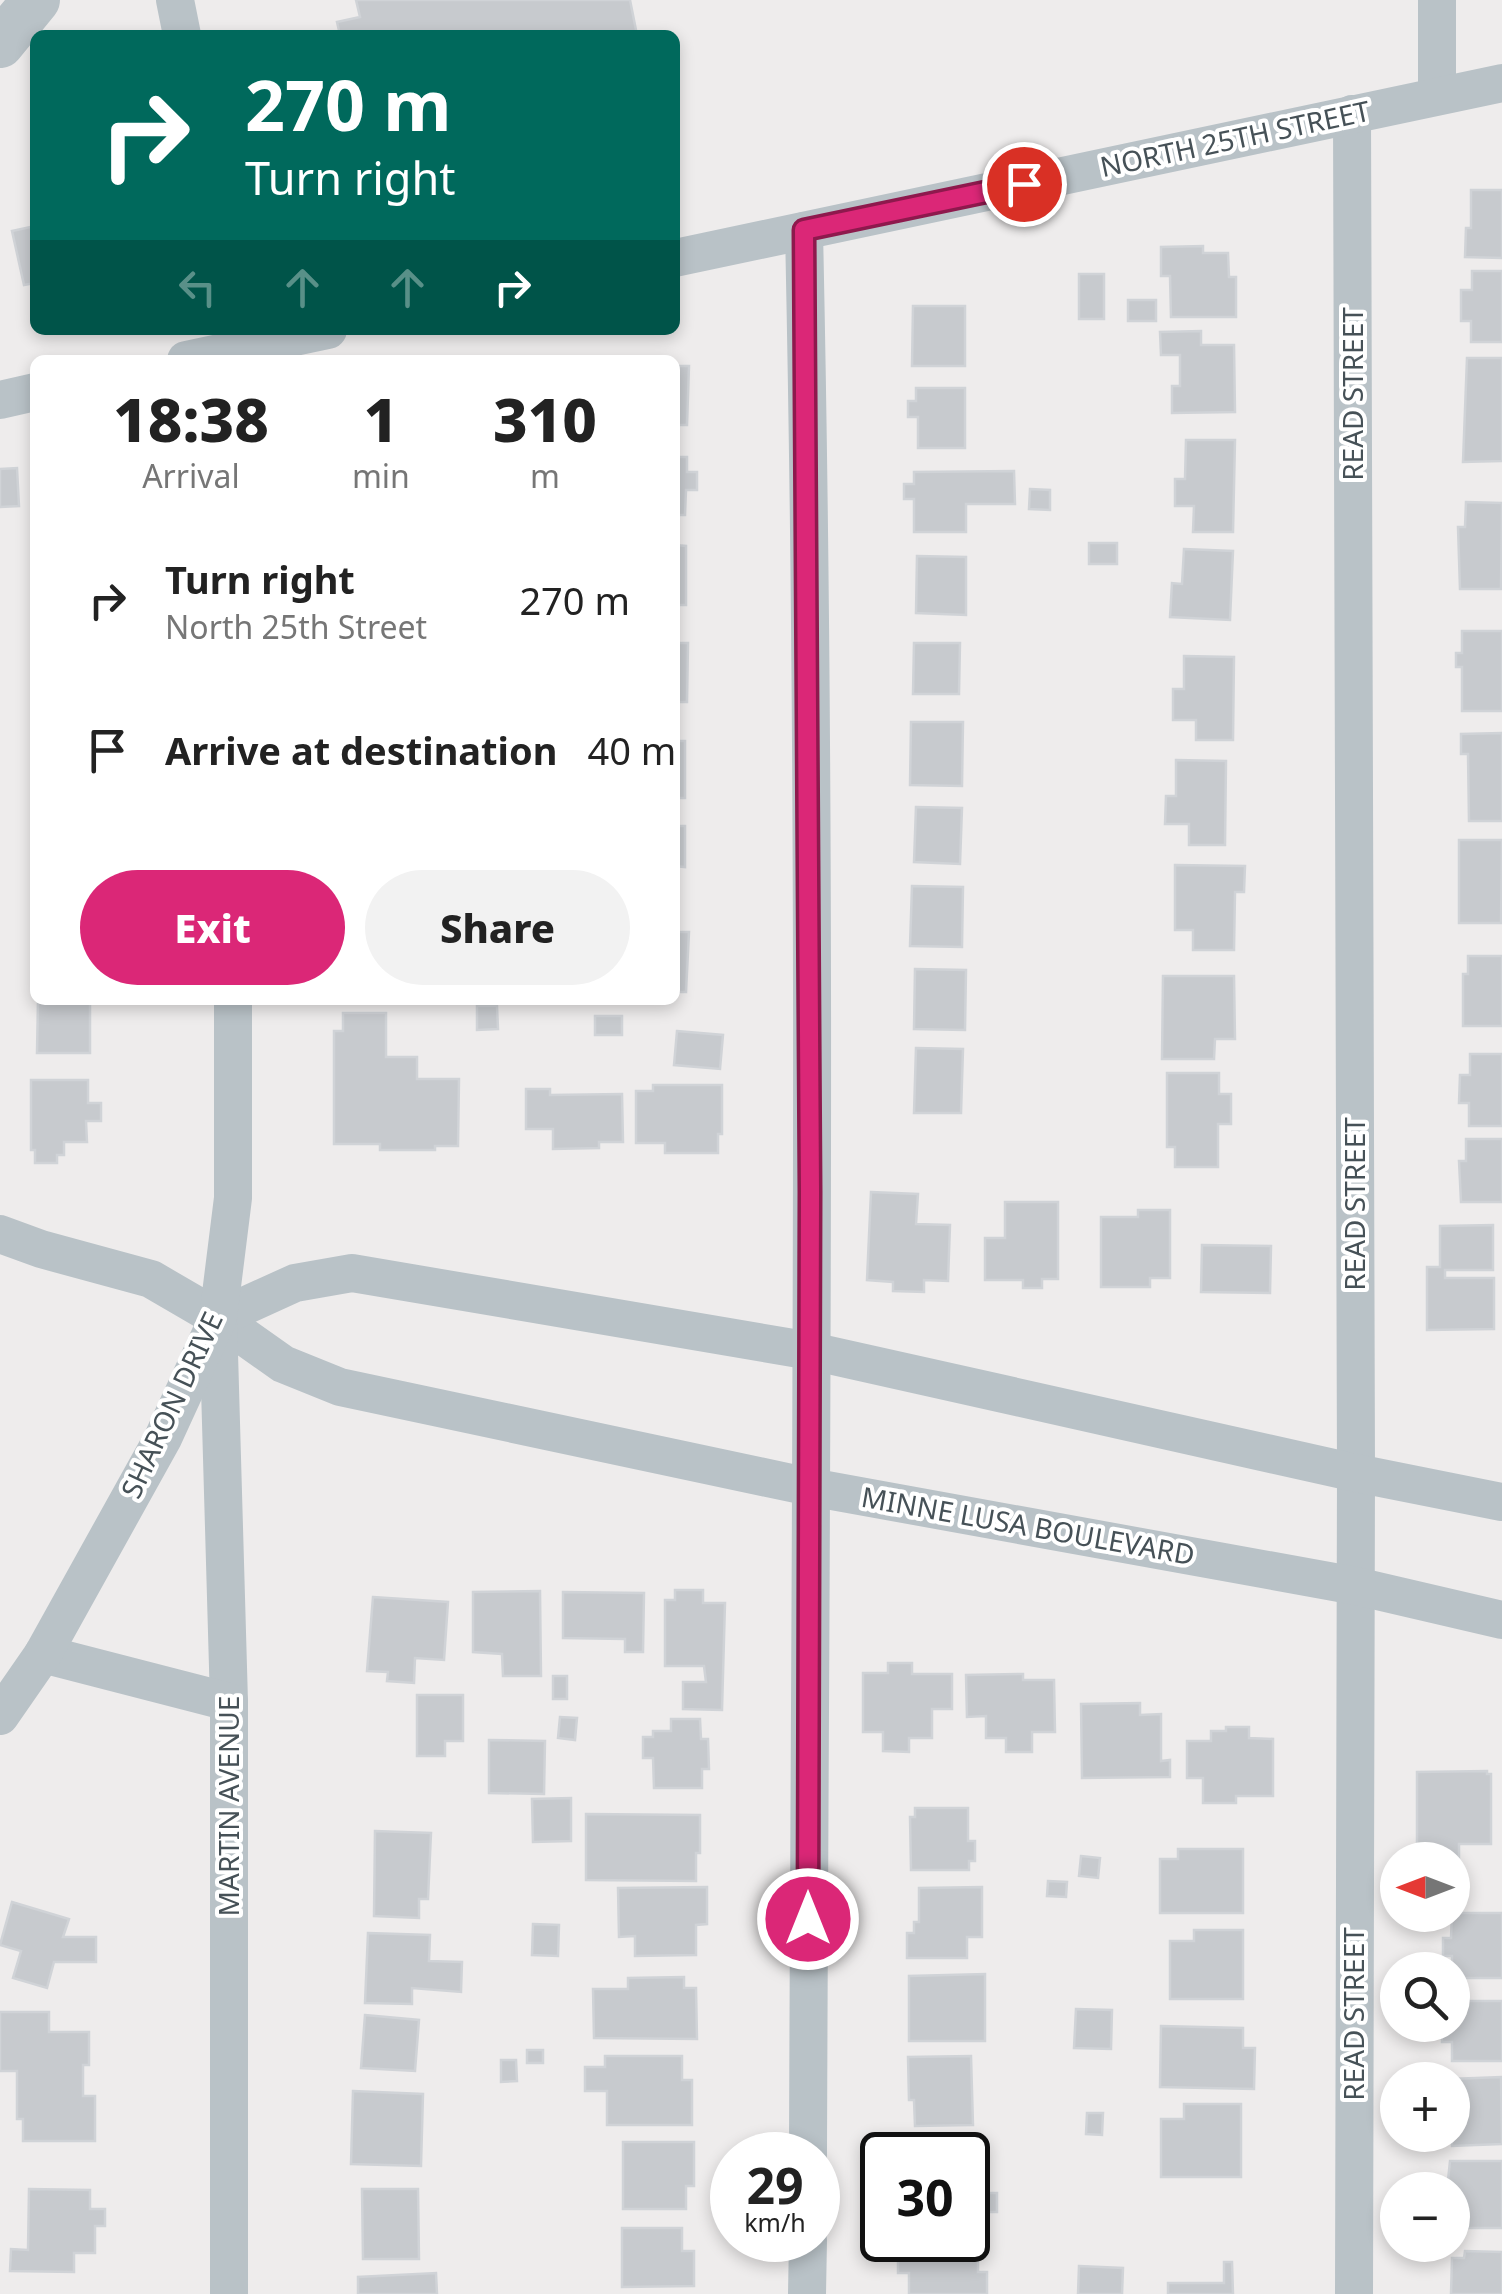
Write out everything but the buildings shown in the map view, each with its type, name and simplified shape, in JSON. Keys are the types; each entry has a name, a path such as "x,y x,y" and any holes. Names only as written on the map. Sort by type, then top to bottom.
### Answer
{"street":[{"path":"0,44 36,0"},
{"path":"175,0 181,30"},
{"path":"1437,0 1437,96"},
{"name":"NORTH 25TH STREET","path":"680,257 1502,83"},
{"name":"READ STREET","path":"1352,114 1354,2294"},
{"path":"804,230 810,1351 808,2132"},
{"path":"204,355 300,335"},
{"path":"0,400 30,393"},
{"name":"SHARON DRIVE","path":"0,1716 43,1654 162,1438 218,1318 233,1198 233,1005"},
{"name":"MINNE LUSA BOULEVARD","path":"0,1234 151,1279 218,1318 282,1364 340,1387 810,1487 1356,1586 1502,1620"},
{"path":"218,1318 295,1282 352,1273 810,1351 1502,1502"},
{"name":"MARTIN AVENUE","path":"218,1318 229,1702 230,2294"},
{"path":"43,1654 229,1702"},
{"path":"808,2262 808,2294"}],"route":[{"path":"808,1919 810,1192 804,230 1024,184"}]}
